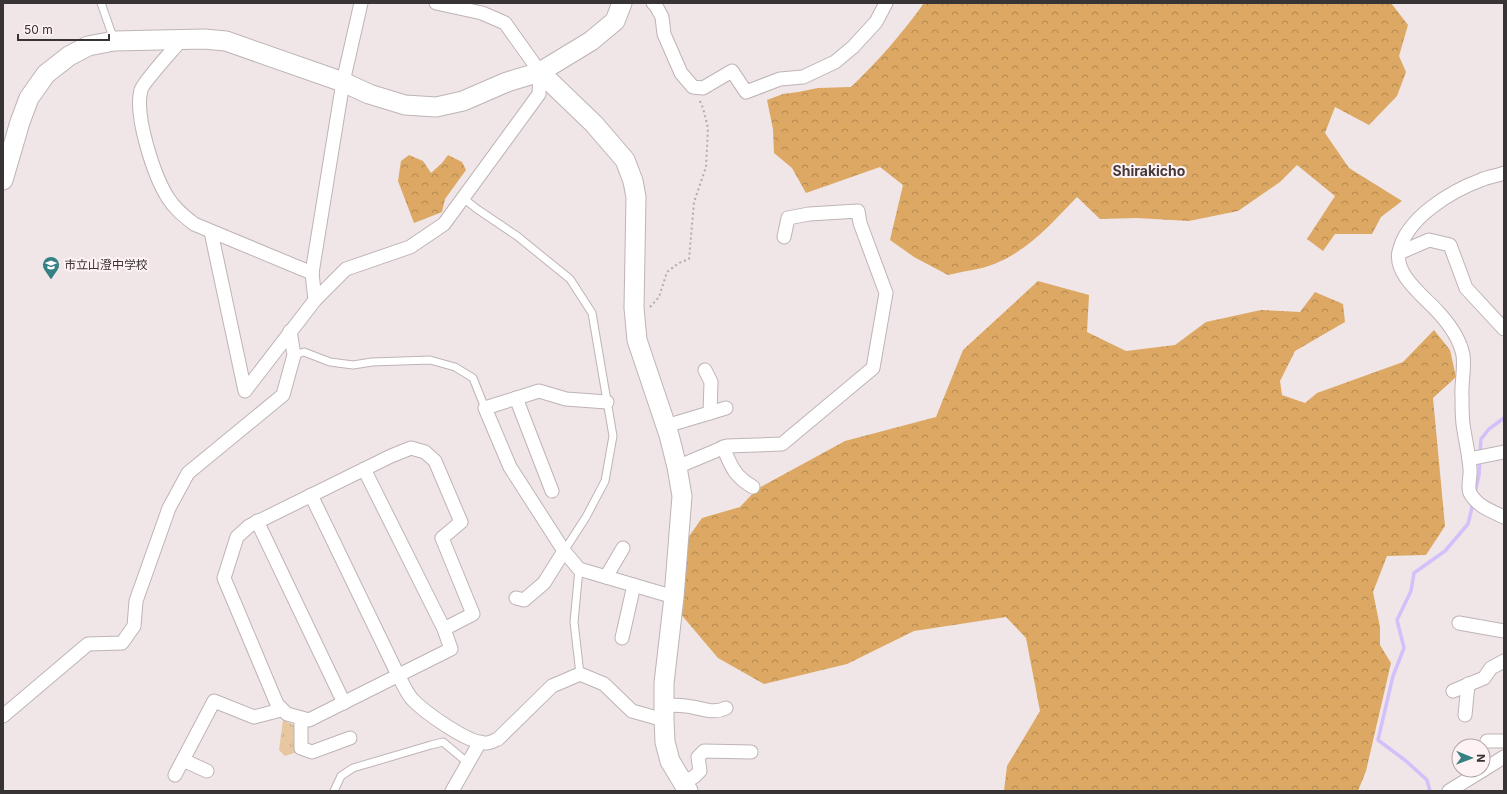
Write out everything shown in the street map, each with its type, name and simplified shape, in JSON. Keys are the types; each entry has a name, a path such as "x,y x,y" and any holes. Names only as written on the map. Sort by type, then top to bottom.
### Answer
{"street":[{"path":"315,300 312,273 343,82 361,3"},
{"path":"436,3 482,13 505,23 540,72 594,124 625,160 633,181 636,197 635,311 637,340 666,426 677,467 682,496 674,597 664,683 665,742 670,761 685,788 700,771 698,757 704,751 751,752"},
{"path":"3,180 20,122 29,98 46,74 69,56 88,46 114,41 204,39 226,41 343,82 369,94 405,105 436,107 462,101 507,82 540,72 591,42 615,21 622,3"},
{"path":"653,3 662,18 664,34 681,73 693,87 703,88 732,71 746,92 780,79 803,77 835,62 853,47 876,22 886,3"},
{"path":"181,40 141,88 139,103 146,144 156,173 168,197 179,212 194,224 312,273"},
{"path":"212,232 245,391 315,300 346,269 410,247 444,224 462,197 539,94 540,72"},
{"path":"1504,173 1481,180 1464,188 1431,208 1411,227 1402,241 1399,253 1399,263 1408,281 1449,324 1463,354 1461,394 1463,424 1469,458 1469,491 1474,499 1485,508 1504,517"},
{"path":"677,467 727,446 782,444 873,368 886,293 860,223 858,210 810,214 788,218 784,236"},
{"path":"1399,253 1429,240 1450,245 1466,288 1504,329"},
{"path":"3,716 88,644 122,643 134,626 136,601 169,508 188,473 283,395 294,355 290,331"},
{"path":"705,370 711,382 710,413"},
{"path":"608,402 566,400 539,391 485,408 510,467 564,551 579,569 674,597"},
{"path":"516,398 552,491"},
{"path":"666,426 726,408"},
{"path":"723,447 734,472 743,481 753,487"},
{"path":"364,469 444,629 451,649 309,720 287,714 281,710 277,704 224,578 237,537 257,521 311,495 364,469 391,456 411,448 425,452 435,461 461,522 442,538 473,614 444,629"},
{"path":"1469,458 1504,452"},
{"path":"311,495 398,675 411,698 420,707 447,727 474,741 487,743 498,739 552,686 580,674 604,684 632,711 664,712 693,707 718,712 726,708"},
{"path":"257,521 344,703"},
{"path":"606,577 623,548"},
{"path":"516,598 524,600 544,583 564,551"},
{"path":"622,638 634,585"},
{"path":"1459,623 1504,631"},
{"path":"1453,691 1484,678 1491,668 1504,661"},
{"path":"1465,715 1468,684"},
{"path":"175,775 214,701 254,717 281,710"},
{"path":"301,718 301,748 312,752 350,738"},
{"path":"1491,741 1504,742"},
{"path":"452,791 480,742"},
{"path":"1491,765 1504,757"},
{"path":"183,760 206,771"},
{"path":"1449,791 1470,778"}],"lane":[{"path":"100,3 114,41"},
{"path":"462,197 477,210 517,236 570,279 592,314 613,436 605,481 586,517 564,551"},
{"path":"294,355 304,352 330,362 353,365 372,362 430,360 455,367 473,378 485,408"},
{"path":"579,569 574,622 580,674"},
{"path":"334,791 341,776 353,768 443,742 468,763"}],"path":[{"path":"635,311 644,311 649,309 659,297 667,272 679,263 689,259 694,202 706,167 708,128 703,108 693,87"}],"green space":[{"path":"924,3 1391,3 1408,25 1399,56 1406,72 1397,96 1369,125 1335,107 1325,133 1349,168 1402,201 1381,217 1372,234 1335,234 1323,251 1307,239 1335,196 1297,165 1280,182 1238,211 1189,221 1137,218 1100,219 1077,197 1039,235 1018,252 989,266 948,275 914,257 890,240 903,185 880,167 806,193 792,168 774,153 773,129 767,100 783,94 818,88 851,87 889,47"},
{"path":"409,155 423,161 431,173 448,155 462,162 466,170 445,199 442,212 414,223 398,181 401,161"},
{"path":"1038,281 1089,295 1087,332 1126,351 1175,345 1206,322 1261,310 1300,312 1315,292 1343,304 1345,322 1295,351 1280,381 1282,395 1305,403 1317,393 1403,362 1434,330 1450,350 1456,377 1433,398 1445,526 1426,555 1387,556 1373,592 1380,627 1380,645 1391,663 1366,771 1358,791 1004,791 1007,766 1040,711 1026,638 1006,617 914,631 847,664 764,684 718,658 679,612 685,542 702,518 740,507 757,489 845,441 936,417 963,350"},
{"path":"283,720 300,728 300,751 285,756 279,750"}],"waterway":[{"path":"1480,453 1481,439 1489,429 1504,418"},
{"path":"1475,493 1479,475 1480,459"},
{"path":"1430,791 1427,780 1406,761 1378,740 1393,676 1404,648 1397,620 1411,591 1414,573 1445,551 1468,524 1473,503"}],"place":[{"name":"市立山澄中学校","path":"51,280"}],"district":[{"name":"Shirakicho","path":"1149,171"}]}
